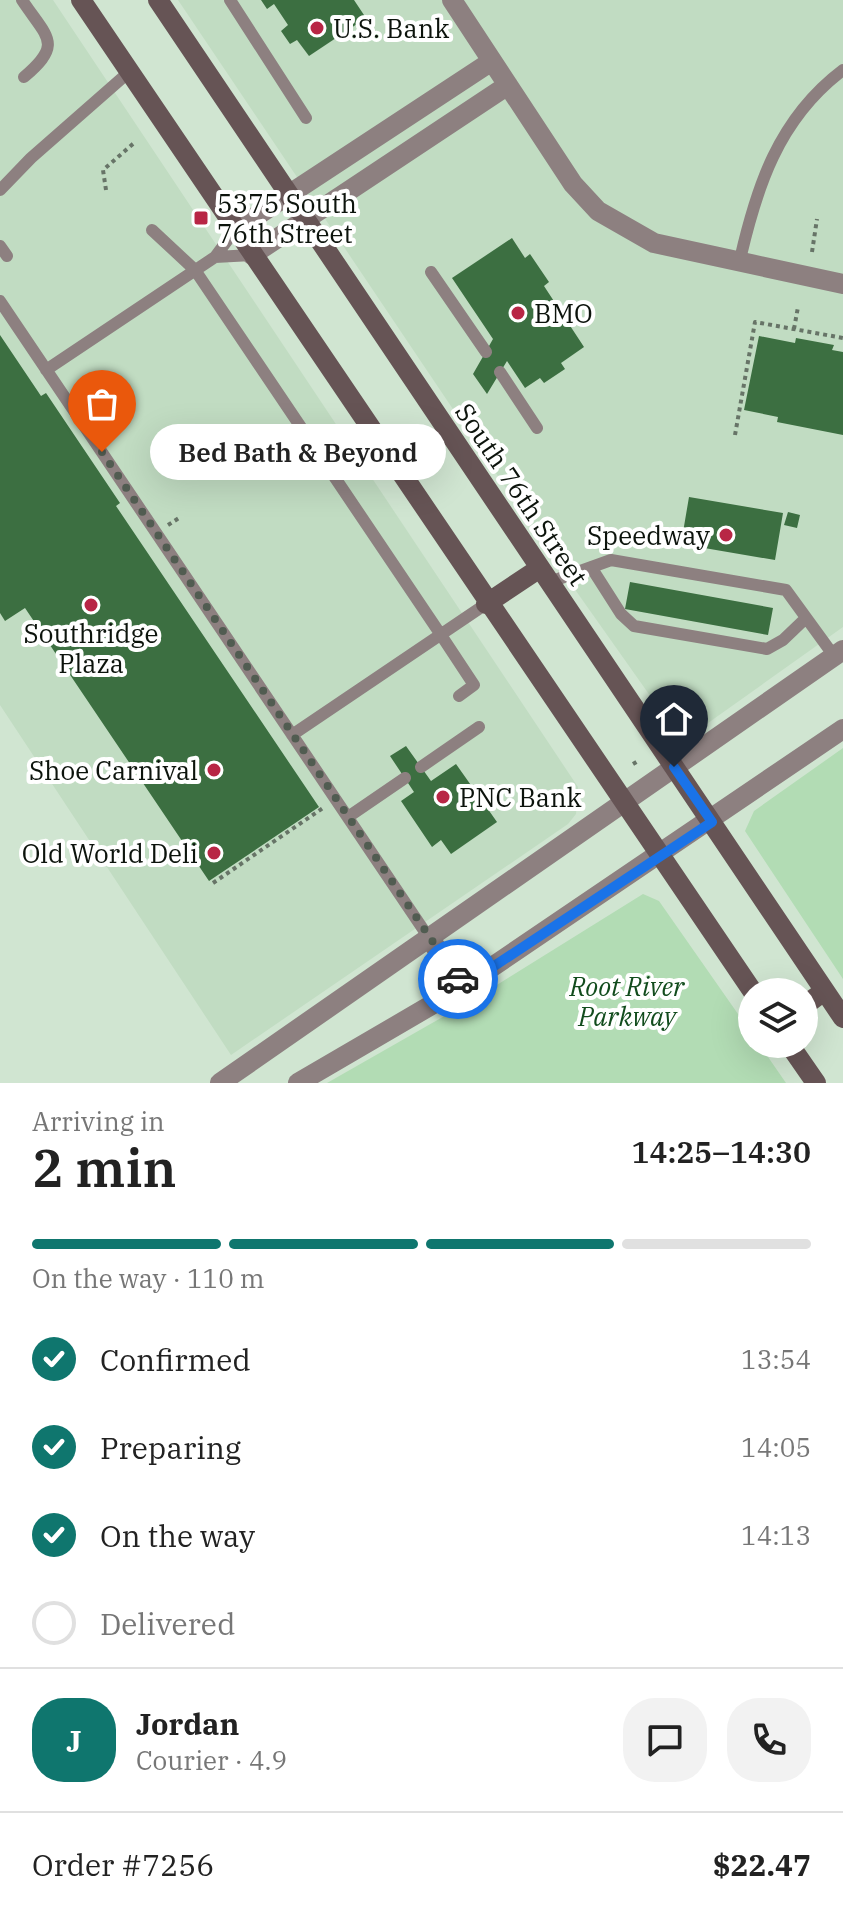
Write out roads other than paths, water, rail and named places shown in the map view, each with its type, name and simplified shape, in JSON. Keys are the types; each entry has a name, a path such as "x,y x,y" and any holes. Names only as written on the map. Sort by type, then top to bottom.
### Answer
{"main road":[{"path":"81,0 486,604 743,978"},
{"name":"South 76th Street","path":"158,0 843,1018"},
{"path":"486,604 545,575"},
{"path":"818,996 824,991"},
{"path":"799,1058 816,1083"}],"street":[{"path":"452,0 573,184 598,211 654,243 739,264 843,284"},
{"path":"235,230 492,61"},
{"path":"252,255 508,85"},
{"path":"220,1083 621,803 840,659"},
{"path":"298,1083 464,986 712,822 843,729"},
{"path":"429,938 464,986"}],"lane":[{"path":"22,0 48,39 49,49 45,59 24,77"},
{"path":"230,0 306,118"},
{"path":"739,264 753,201 772,153 805,105 843,70"},
{"path":"0,190 129,72"},
{"path":"152,230 195,270 474,685 459,696"},
{"path":"46,370 215,257 235,230"},
{"path":"215,257 252,255"},
{"path":"431,272 486,352"},
{"path":"0,301 429,938"},
{"path":"500,372 537,428"},
{"path":"545,575 611,560 786,590 840,659"},
{"path":"591,567 621,614 634,626 767,649 783,640 806,618"},
{"path":"292,735 486,604"},
{"path":"421,767 479,727"},
{"path":"348,817 405,778"}],"place":[{"name":"U.S. Bank","path":"317,28"},
{"name":"5375 South 76th Street","path":"201,218"},
{"name":"BMO","path":"518,313"},
{"name":"Bed Bath & Beyond","path":"102,452"},
{"name":"Speedway","path":"726,535"},
{"name":"Southridge Plaza","path":"91,605"},
{"name":"Shoe Carnival","path":"214,770"},
{"name":"PNC Bank","path":"443,797"},
{"name":"Old World Deli","path":"214,853"}],"park label":[{"name":"Root River Parkway","path":"627,1001"}]}
